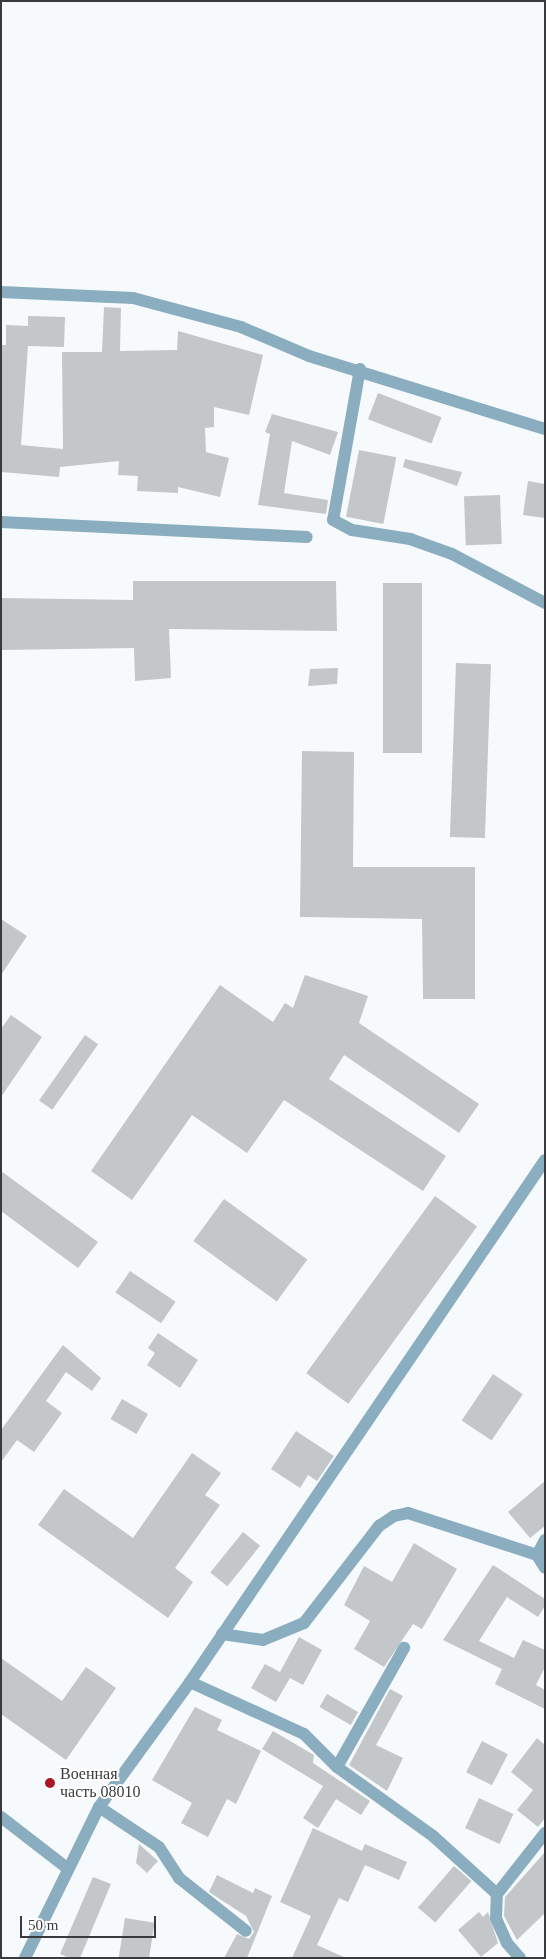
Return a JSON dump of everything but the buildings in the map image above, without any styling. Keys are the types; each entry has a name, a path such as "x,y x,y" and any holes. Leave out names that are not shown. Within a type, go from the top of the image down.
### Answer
{"street":[{"path":"1,292 133,298 241,327 309,356 360,369 545,429"},
{"path":"360,369 331,510 333,520 352,530 410,539 452,554 545,603"},
{"path":"1,522 308,537"},
{"path":"25,1958 67,1868 99,1807 190,1682 545,1160"},
{"path":"222,1634 264,1640 304,1623 379,1526 394,1516 408,1513 537,1555 545,1568"},
{"path":"537,1555 545,1540"},
{"path":"337,1767 404,1648"},
{"path":"190,1682 304,1734 337,1767 432,1836 497,1894"},
{"path":"99,1807 159,1847 179,1878 246,1931"},
{"path":"1,1817 67,1868"},
{"path":"520,1958 507,1943 496,1918 497,1894 545,1833"}],"place":[{"name":"Военная часть 08010","path":"50,1783"}]}
